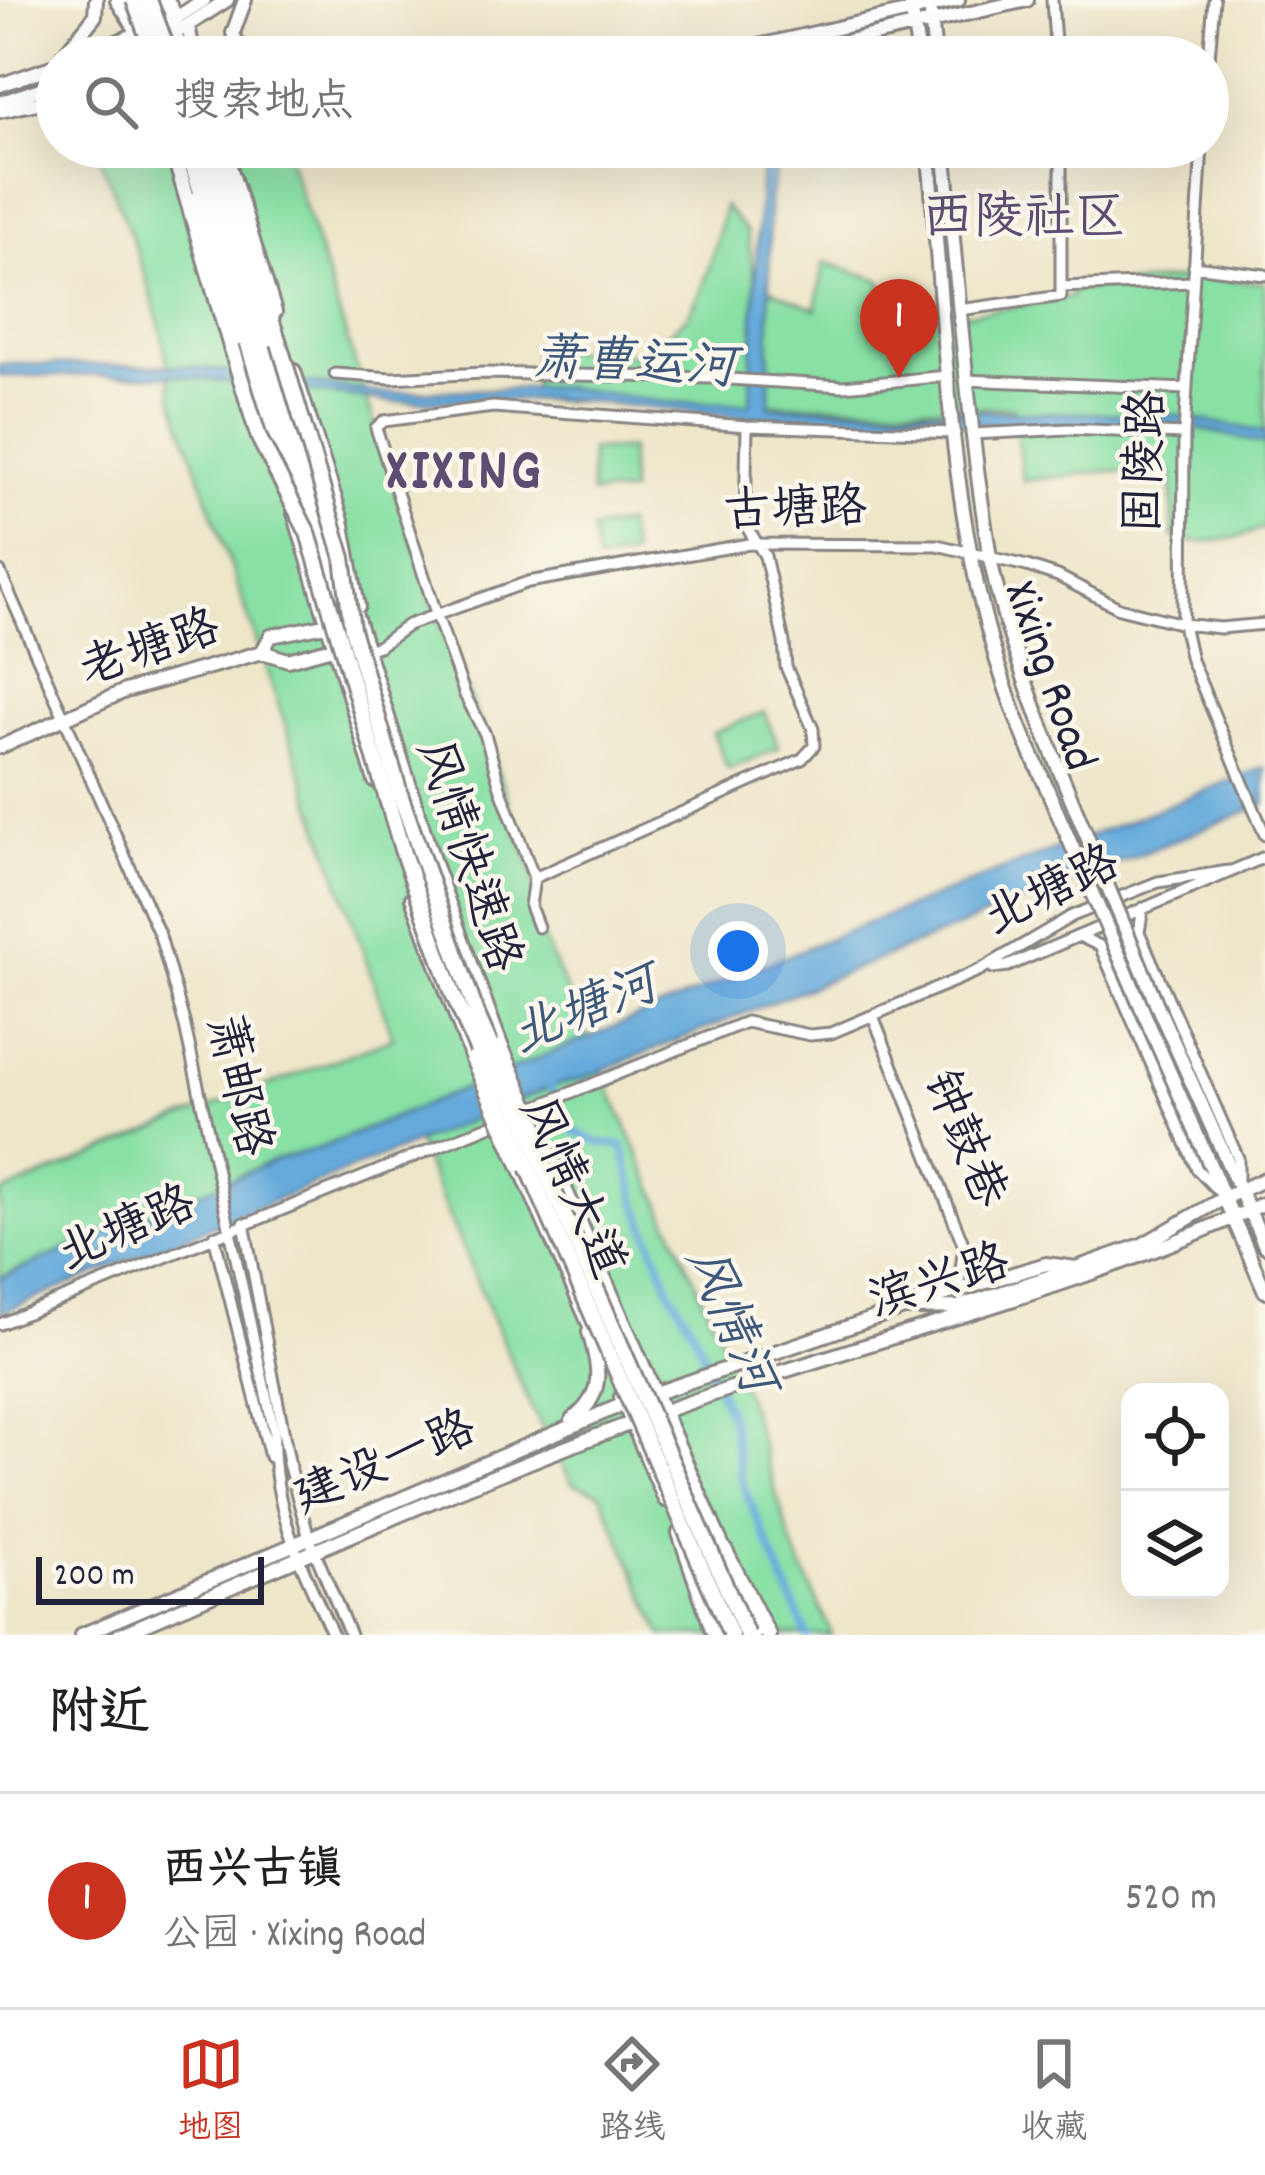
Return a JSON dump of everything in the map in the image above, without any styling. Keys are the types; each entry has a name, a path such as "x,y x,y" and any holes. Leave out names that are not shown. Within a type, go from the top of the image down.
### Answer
{"highway":[{"path":"118,0 139,36"},
{"path":"135,0 144,36"},
{"path":"151,0 163,36"},
{"path":"168,0 175,26"},
{"path":"178,168 260,438 308,533"},
{"name":"风情快速路","path":"194,168 404,853 453,994 723,1635"},
{"name":"风情快速路","path":"208,168 357,630 416,842 476,1012 750,1635"},
{"path":"224,179 343,558 357,630"},
{"path":"680,1533 708,1619 723,1635"},
{"path":"724,1549 769,1635"}],"main road":[{"path":"78,36 95,16 96,0"},
{"path":"135,0 144,36"},
{"path":"151,0 181,36"},
{"path":"163,36 204,0"},
{"path":"175,26 227,0"},
{"path":"233,36 245,0"},
{"path":"929,9 958,0"},
{"path":"803,36 913,11 1027,0"},
{"path":"840,36 913,11"},
{"path":"175,26 177,36"},
{"path":"0,86 36,71"},
{"path":"0,107 36,92"},
{"path":"0,107 36,102"},
{"path":"220,168 224,179"},
{"path":"231,168 342,520 357,630"},
{"name":"Xixing Road","path":"930,168 968,551 1012,715 1265,1291"},
{"name":"Xixing Road","path":"946,168 965,380 989,555 1036,712 1160,1012 1265,1246"},
{"name":"风情大道","path":"236,348 256,395 422,928 472,1059 723,1635"},
{"name":"风情大道","path":"277,351 357,630 435,866 501,1045 724,1549 750,1635"},
{"name":"老塘路","path":"262,652 271,636 325,625"},
{"name":"老塘路","path":"0,747 124,691 262,652 288,660 332,648"},
{"name":"滨兴路","path":"653,1394 901,1308 1046,1264 1076,1268 1142,1245 1265,1179"},
{"name":"滨兴路","path":"632,1424 740,1384 1077,1280 1265,1203"},
{"path":"901,1308 958,1307 1076,1268"},
{"path":"538,1441 587,1408 600,1378 581,1308"},
{"name":"建设一路","path":"81,1635 653,1394"},
{"name":"建设一路","path":"119,1635 542,1454 632,1424"}],"street":[{"path":"1052,0 1055,36"},
{"path":"1211,36 1214,0"},
{"path":"1060,168 1061,292"},
{"name":"固陵路","path":"1200,168 1184,432 1183,624 1191,660 1265,836"},
{"path":"1193,266 1265,275"},
{"path":"959,310 1061,292 1193,282"},
{"path":"335,374 713,378 842,386 947,376"},
{"path":"965,380 1186,389"},
{"path":"538,927 530,906 534,878 485,734 465,695 436,614 376,428 384,422 493,407 747,426 955,431"},
{"path":"534,878 810,753 816,737 786,667 765,556 746,524 747,426"},
{"path":"972,432 1184,432"},
{"name":"古塘路","path":"367,650 407,625 528,582 757,545 937,545 1058,576 1119,608 1183,624 1220,628 1265,624"},
{"name":"萧邮路","path":"0,572 160,935 206,1118 274,1431 273,1467 292,1545 334,1635"},
{"path":"332,648 346,654 367,650"},
{"name":"北塘路","path":"980,970 1008,966 1265,857"},
{"name":"北塘路","path":"0,1324 746,1022 810,1035 831,1033 980,970 1072,916 1158,882 1228,871"},
{"name":"Xixing Road","path":"1143,908 1139,932 1238,1158 1239,1191"},
{"name":"Xixing Road","path":"1078,936 1100,946 1197,1169 1224,1198"},
{"name":"钟鼓巷","path":"873,1016 964,1246 958,1293"},
{"path":"244,1223 290,1467 309,1538 350,1635"},
{"path":"214,1236 273,1467"},
{"path":"274,1431 290,1467"}],"green space":[{"path":"104,168 292,168 436,613 485,734 534,878 538,927 747,1398 791,1542 832,1635 662,1635 601,1494 572,1483 530,1405 404,1113 320,1148 278,1159 0,1278 0,1194 393,1038 172,395 161,331"},
{"path":"724,206 747,232 754,275 775,291 816,309 824,262 880,280 894,310 971,313 1064,299 1074,290 1200,277 1265,283 1265,528 1220,540 1173,538 1172,473 1106,471 1023,481 1013,408 533,400 535,348 647,355 682,321 706,277"},
{"path":"629,449 630,493 591,494 590,450"},
{"path":"626,524 632,556 597,562 592,530"},
{"path":"764,712 779,748 728,769 713,733"}],"water":[{"path":"763,168 776,168 769,199 770,407 1173,415 1265,432 1265,444 1201,429 740,417 567,399 393,402 172,375 0,376 0,364 187,366 381,393 563,387 664,402 750,404"},
{"path":"1265,767 1265,804 556,1085 0,1313 0,1278 278,1159 320,1148 835,936"}],"waterway":[{"name":"风情河","path":"548,1081 570,1129 599,1143 623,1146 637,1203 670,1290 693,1330 731,1420 742,1483 807,1635"}],"place":[{"name":"西兴古镇","path":"899,378"}],"district":[{"name":"西陵社区","path":"1024,222"},
{"name":"XIXING","path":"465,475"}],"water label":[{"name":"萧曹运河","path":"634,367"},
{"name":"北塘河","path":"586,1014"}]}
